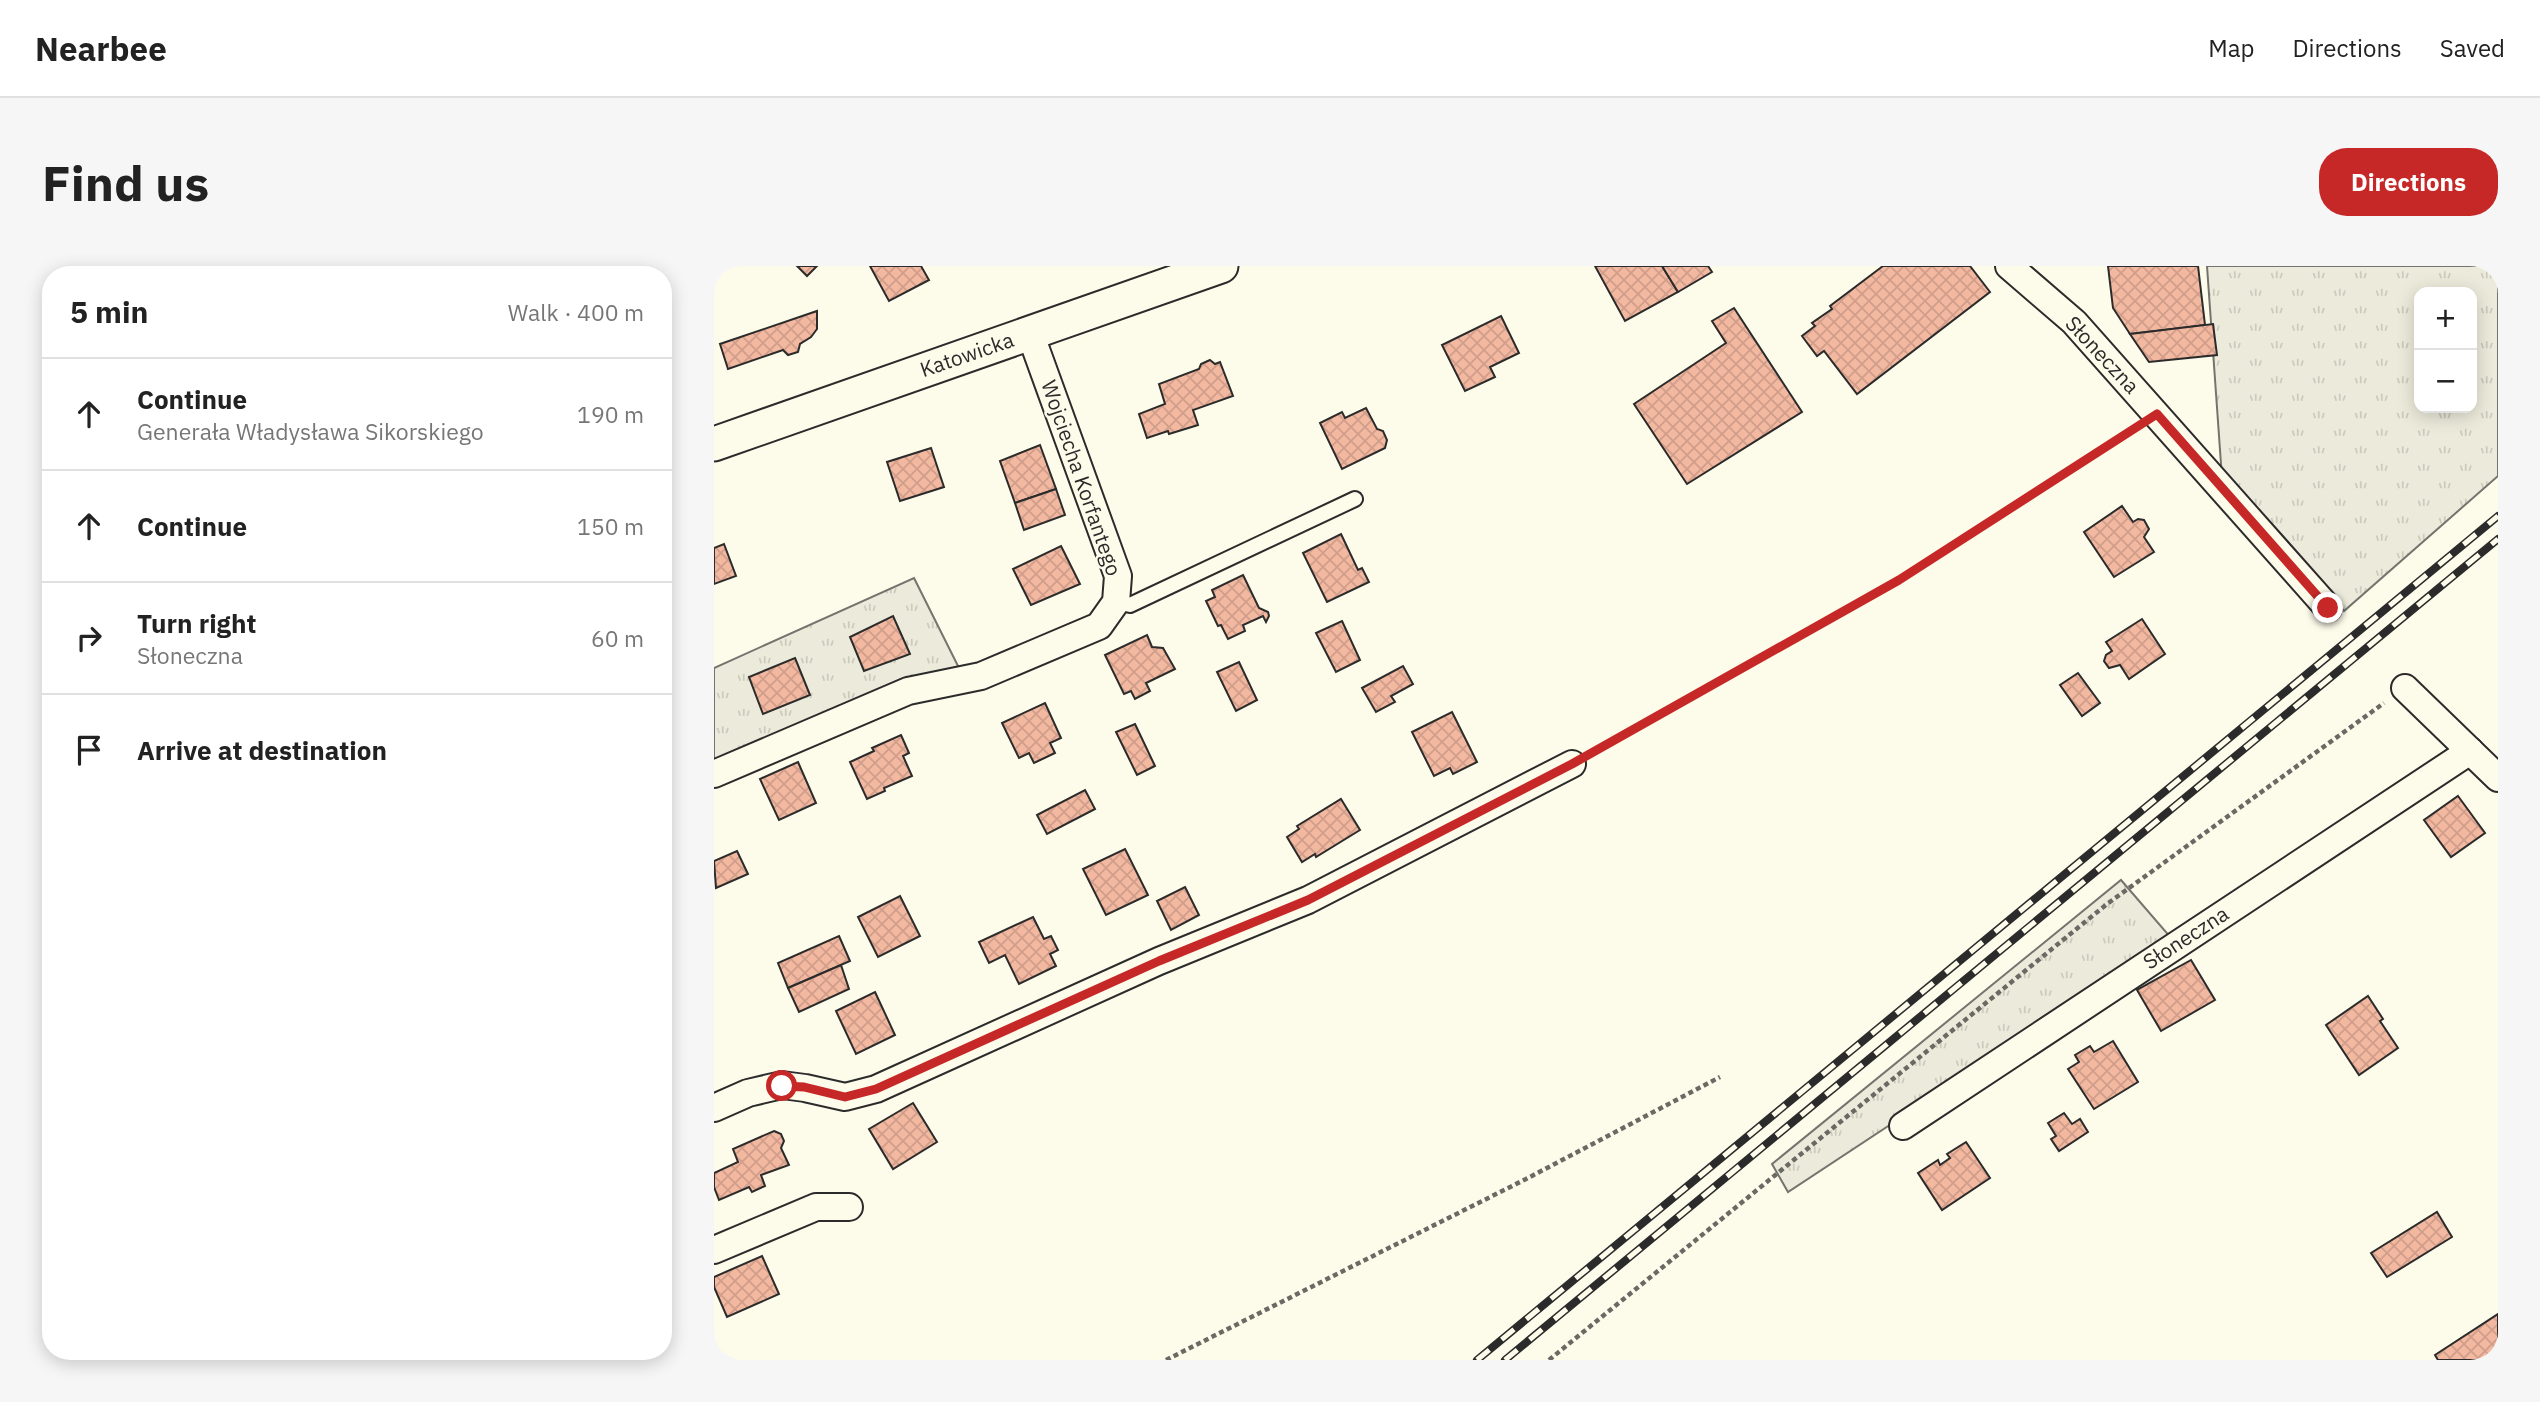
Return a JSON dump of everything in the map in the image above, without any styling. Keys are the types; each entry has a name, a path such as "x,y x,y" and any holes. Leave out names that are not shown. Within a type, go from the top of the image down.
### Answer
{"street":[{"name":"Katowicka","path":"714,444 1221,266"},
{"name":"Słoneczna","path":"2009,266 2074,322 2328,608"},
{"name":"Wojciecha Korfantego","path":"714,774 908,691 981,676 1100,625 1116,602 1118,576 1030,333"},
{"path":"2405,688 2498,778"},
{"name":"Słoneczna","path":"1903,1126 2470,751"},
{"path":"714,1108 748,1093 782,1086 804,1087 845,1097 876,1089 1159,961 1308,900 1572,764"},
{"path":"714,1250 816,1207 849,1207"}],"lane":[{"path":"1116,602 1130,605 1355,499"}],"path":[{"path":"1572,764 1899,580 2157,414"},
{"path":"1549,1360 2107,904 2405,688"},
{"path":"1166,1360 1526,1179 1720,1077"}],"green space":[{"path":"2207,266 2498,266 2498,476 2344,611 2222,478"},
{"path":"914,578 963,676 714,764 714,668"},
{"path":"2121,880 2172,939 1788,1192 1772,1164"}],"building":[{"path":"797,266 817,266 807,276"},
{"path":"870,266 921,266 929,280 889,301"},
{"path":"1595,266 1662,266 1678,292 1625,321"},
{"path":"1662,266 1708,266 1712,272 1678,292"},
{"path":"1883,266 1970,266 1990,292 1857,394 1824,351 1817,356 1802,336 1815,326 1812,323 1832,309 1830,306"},
{"path":"2108,266 2198,266 2205,325 2130,334 2113,308"},
{"path":"1734,308 1802,412 1687,484 1634,404 1726,343 1712,321"},
{"path":"817,311 817,329 800,344 798,352 788,355 783,350 728,369 720,344"},
{"path":"1501,316 1519,353 1490,367 1495,377 1465,391 1442,345"},
{"path":"2213,324 2217,355 2149,362 2130,334"},
{"path":"1210,360 1215,364 1220,362 1233,396 1193,410 1198,425 1147,438 1139,414 1165,404 1159,384 1199,369 1201,364"},
{"path":"1366,408 1377,429 1383,431 1387,440 1385,448 1342,469 1320,423 1342,412 1345,418"},
{"path":"1040,445 1056,489 1015,503 1000,461"},
{"path":"931,448 944,487 900,501 887,462"},
{"path":"1056,489 1065,515 1024,530 1015,503"},
{"path":"2122,506 2133,522 2144,520 2149,529 2144,537 2154,552 2114,577 2084,532"},
{"path":"1341,534 1358,570 1362,568 1369,582 1327,602 1303,553"},
{"path":"724,544 736,576 714,584 714,548"},
{"path":"1061,546 1080,584 1031,605 1013,569"},
{"path":"1243,575 1259,608 1268,612 1269,616 1266,622 1263,616 1243,625 1245,631 1228,639 1221,625 1218,626 1206,601 1215,597 1212,590"},
{"path":"893,616 910,654 864,671 850,637"},
{"path":"2142,619 2165,654 2129,679 2120,665 2109,668 2104,661 2106,655 2112,651 2106,642"},
{"path":"1342,621 1360,660 1336,672 1316,633"},
{"path":"1147,635 1152,647 1163,648 1175,669 1146,683 1150,691 1135,699 1131,691 1124,694 1105,655"},
{"path":"795,658 810,695 763,714 749,677"},
{"path":"1239,662 1257,700 1236,711 1217,672"},
{"path":"1403,666 1413,684 1391,696 1395,702 1376,712 1362,688"},
{"path":"2078,673 2100,703 2082,716 2060,685"},
{"path":"1045,703 1061,738 1050,743 1055,753 1034,763 1029,753 1019,758 1002,723"},
{"path":"1452,712 1477,762 1453,774 1450,768 1434,776 1412,732"},
{"path":"1135,724 1155,766 1137,775 1116,732"},
{"path":"901,735 909,753 903,756 912,776 867,799 850,762"},
{"path":"798,762 816,803 779,820 760,779"},
{"path":"1085,790 1095,809 1047,834 1037,815"},
{"path":"2458,796 2485,833 2451,857 2424,820"},
{"path":"1341,799 1360,830 1316,857 1315,854 1302,862 1287,837 1299,829 1297,826"},
{"path":"1125,849 1148,895 1106,915 1083,869"},
{"path":"737,851 748,874 716,888 714,861"},
{"path":"1185,887 1199,915 1171,930 1157,901"},
{"path":"900,896 920,936 878,957 858,917"},
{"path":"1033,917 1044,939 1051,936 1058,950 1050,954 1056,966 1019,984 1005,955 989,963 979,942"},
{"path":"839,936 850,961 788,988 778,963"},
{"path":"2191,960 2215,1000 2161,1031 2137,990"},
{"path":"841,965 849,989 799,1012 788,988"},
{"path":"875,992 895,1035 856,1054 836,1011"},
{"path":"2368,996 2398,1048 2359,1075 2326,1025"},
{"path":"2113,1041 2138,1082 2094,1109 2068,1069 2079,1062 2075,1055 2090,1046 2094,1052"},
{"path":"913,1103 937,1142 893,1169 869,1129"},
{"path":"2064,1113 2072,1124 2080,1119 2088,1132 2059,1151 2051,1139 2056,1136 2048,1123"},
{"path":"774,1131 781,1134 784,1141 781,1148 789,1165 761,1175 765,1186 752,1192 749,1187 719,1200 714,1187 714,1173 738,1162 733,1149"},
{"path":"1966,1142 1990,1178 1942,1210 1918,1173 1938,1160 1940,1165 1950,1158 1947,1154"},
{"path":"2437,1212 2452,1237 2387,1277 2371,1253"},
{"path":"762,1256 779,1294 727,1317 714,1287 714,1277"},
{"path":"2498,1314 2498,1360 2438,1360 2435,1355"}],"railway":[{"path":"1477,1360 2498,516"},
{"path":"1505,1360 2498,539"}],"route":[{"path":"782,1086 804,1087 845,1097 876,1089 1159,961 1308,900 1572,764 1899,580 2157,414 2328,608"}]}
